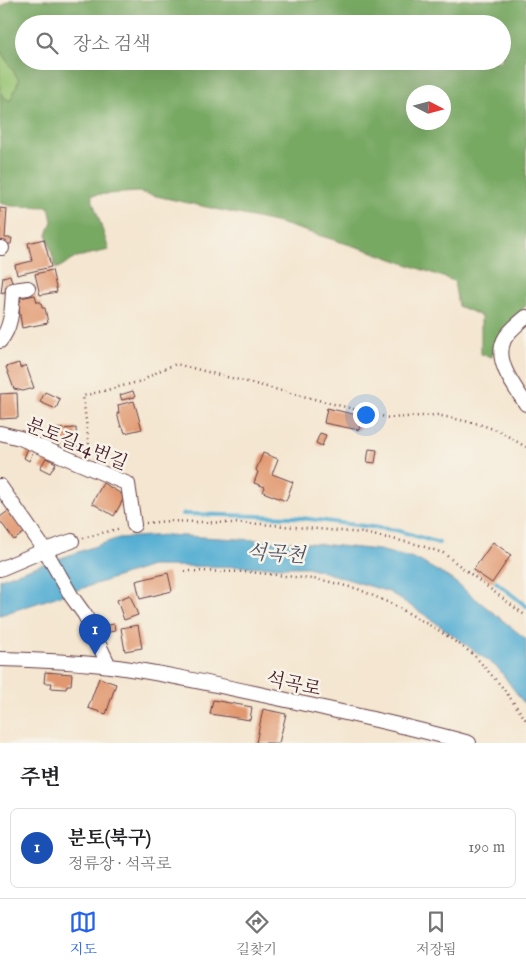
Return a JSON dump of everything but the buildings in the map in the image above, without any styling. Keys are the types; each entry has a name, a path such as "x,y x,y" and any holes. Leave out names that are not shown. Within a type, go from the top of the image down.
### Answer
{"street":[{"path":"0,341 7,333 12,309 13,290 28,288"},
{"path":"526,317 505,338 501,349 502,363 526,404"},
{"name":"분토길14번길","path":"0,433 20,438 128,484 134,525"},
{"path":"0,486 48,555 72,597 85,615 109,666"},
{"path":"0,569 48,555 72,542"},
{"name":"석곡로","path":"0,659 40,660 109,666 237,690 432,732 469,743"}],"path":[{"path":"88,467 90,451 83,396 142,381 176,364 389,418 437,415 479,424 499,430 526,447"},
{"path":"72,542 134,525 169,521 261,524 363,533 416,544 443,554 526,616"},
{"path":"185,571 249,572 322,580 358,589 394,605 438,630 473,654 503,688 526,720"}],"green space":[{"path":"10,0 526,0 526,306 505,329 492,357 481,354 481,316 458,306 454,281 370,251 279,223 138,192 91,195 109,250 77,257 56,269 47,235 52,221 49,207 11,206 0,203 0,92 10,101 19,80 0,50 0,8"},
{"path":"0,50 20,80 10,101 2,96 0,92"}],"water":[{"name":"석곡천","path":"167,535 309,543 379,550 418,560 451,579 526,639 526,706 498,668 428,617 389,592 308,567 151,566 0,615 0,579 119,538"}],"waterway":[{"path":"183,514 293,517 396,530 439,543"},
{"path":"496,582 526,606"}],"place":[{"name":"분토(북구)","path":"95,655"}]}
